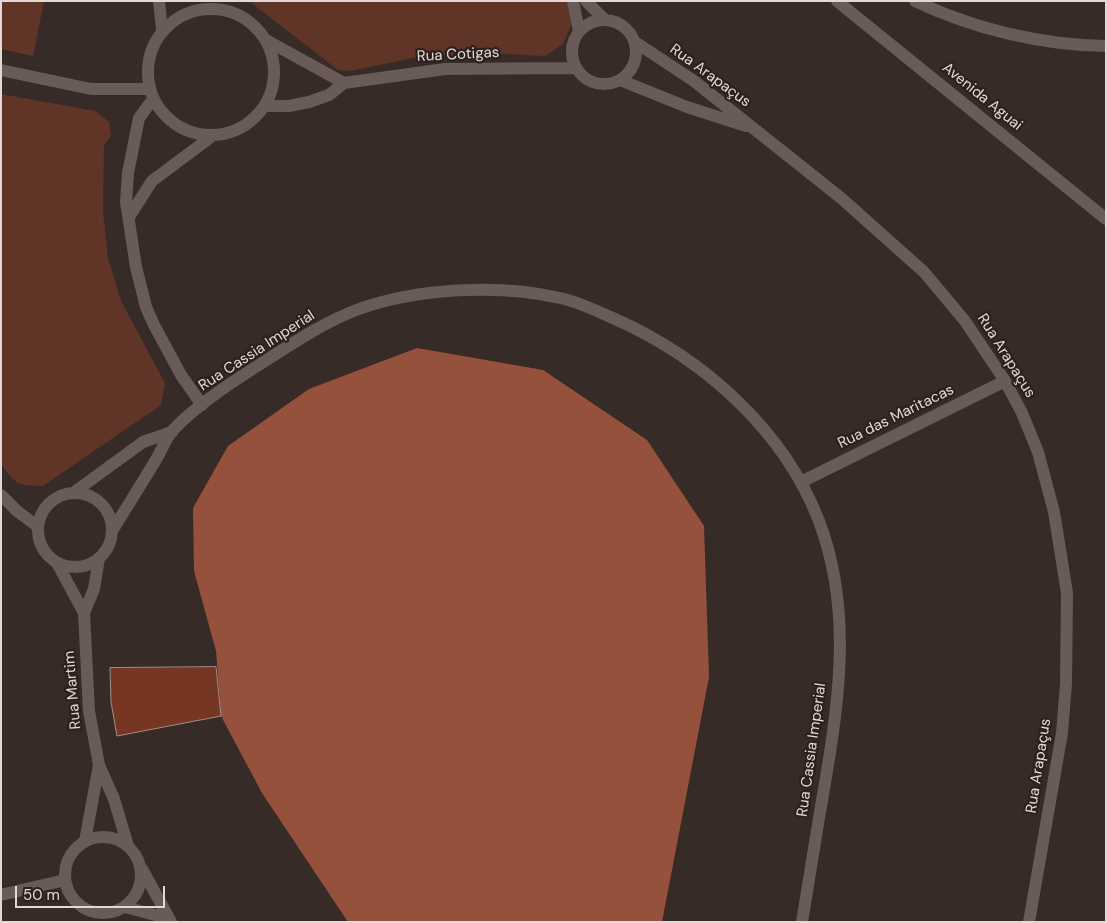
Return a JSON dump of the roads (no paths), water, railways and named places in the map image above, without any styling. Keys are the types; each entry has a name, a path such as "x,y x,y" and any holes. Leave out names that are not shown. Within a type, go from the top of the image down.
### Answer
{"street":[{"path":"159,1 162,30"},
{"path":"573,1 579,31"},
{"path":"586,1 605,20"},
{"name":"Avenida Aguai","path":"837,1 1106,219"},
{"path":"915,1 969,24 1028,38 1106,46"},
{"path":"129,217 152,181 211,137 238,130 253,120 265,106 272,90 274,73 272,56 266,40 252,23 233,12 209,5 176,18 162,30 152,46 148,63 151,94 165,116 182,128 211,137"},
{"path":"620,80 634,64 635,42 631,33 624,26 605,20 595,21 579,31 571,49 575,68 582,76 600,84 620,80 687,107 753,128"},
{"path":"265,106 289,106 309,102 329,95 344,84 266,40"},
{"name":"Rua Arapaçus","path":"635,42 694,81 842,198 924,272 965,320 1006,381 1022,413 1038,452 1054,512 1067,593 1066,684 1062,733 1029,922"},
{"name":"Rua Cotigas","path":"344,84 445,68 575,68"},
{"path":"1,70 91,89 151,94"},
{"path":"151,94 139,118 128,173 126,202 136,267 146,307 181,375 202,405"},
{"name":"Rua Cassia Imperial","path":"112,531 172,432 202,405 240,377 307,334 360,309 389,301 455,291 523,292 562,298 643,331 674,350 731,394 780,450 801,482 819,522 831,563 838,597 840,637 837,710 802,922"},
{"name":"Rua das Maritacas","path":"801,482 1006,381"},
{"path":"73,493 143,442 172,432"},
{"path":"73,493 84,494 103,506 109,516 112,531 107,549 99,558 78,567 57,563 41,547 38,526 46,506 63,495 73,493"},
{"path":"1,495 17,511 38,526"},
{"name":"Rua Martim","path":"84,613 94,589 99,558"},
{"name":"Rua Martim","path":"57,563 84,613 89,711 99,765 114,799 128,846"},
{"name":"Rua Martim","path":"85,841 99,765"},
{"path":"108,837 128,846 136,856 171,922 159,916 125,908 92,917 74,901 65,880 65,868 69,857 85,841 108,837"},
{"path":"125,908 139,890 141,867"},
{"path":"1,895 65,880"}]}
